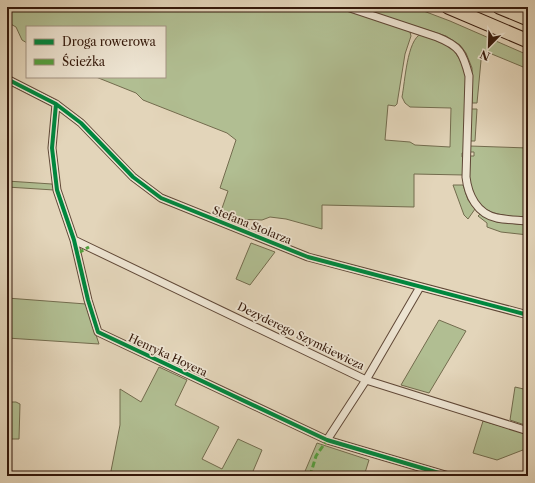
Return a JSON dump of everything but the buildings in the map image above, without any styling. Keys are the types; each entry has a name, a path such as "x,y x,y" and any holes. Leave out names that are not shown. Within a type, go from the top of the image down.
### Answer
{"highway":[{"path":"448,7 528,41"},
{"path":"499,7 528,19"}],"street":[{"path":"348,7 437,37 451,43 459,50 466,63 470,76 466,177 468,190 478,207 487,214 496,218 528,221"},
{"name":"Stefana Stolarza","path":"7,79 56,104 81,124 133,178 161,198 308,257 420,288 528,315"},
{"name":"Henryka Hoyera","path":"56,104 52,148 57,190 74,240 88,300 98,332 327,440 449,476"},
{"name":"Dezyderego Szymkiewicza","path":"74,240 366,380 528,431"},
{"path":"327,440 366,380 420,288"}],"green space":[{"path":"7,7 339,7 407,29 411,36 405,54 397,104 395,106 388,105 385,140 410,142 415,145 450,147 451,108 410,107 405,103 402,97 410,53 416,38 421,34 454,50 463,65 466,74 464,153 462,153 462,157 464,158 464,175 414,174 414,207 322,205 322,229 286,219 270,217 262,220 231,219 220,214 228,191 220,188 236,140 227,133 143,100 136,93 98,78 166,78 166,26 26,26 26,42 22,40 16,27 7,22"},
{"path":"357,7 413,7 450,21 528,55 528,69 482,50 477,103 472,103 472,68 466,53 460,45 446,36"},
{"path":"471,109 477,109 475,141 470,141"},
{"path":"470,146 528,148 528,218 491,212 484,208 472,195 469,184 469,156 474,156 474,152 469,152"},
{"path":"7,181 52,184 54,190 7,187"},
{"path":"453,185 463,185 468,200 475,209 468,219 464,215"},
{"path":"480,214 497,222 528,225 528,235 501,232 487,227 487,223 478,216"},
{"path":"251,243 275,252 250,285 236,279"},
{"path":"7,298 86,304 99,344 7,338"},
{"path":"439,320 466,331 429,393 401,385"},
{"path":"159,367 187,380 175,405 219,427 202,459 222,469 238,439 262,450 251,476 110,476 120,425 120,389 141,402"},
{"path":"515,387 528,390 528,426 510,420"},
{"path":"7,402 16,402 20,404 19,439 7,439"},
{"path":"483,421 528,434 528,448 497,460 473,453"},
{"path":"317,443 369,460 364,476 303,476"}],"marked path":[{"path":"78,253 89,247"},
{"path":"310,476 316,456 327,440"}],"cycle path":[{"path":"7,79 56,104 81,123 133,177 161,198 308,257 528,315"},
{"path":"56,104 52,148 57,190 74,240 88,300 98,332 327,440 449,476"}]}
